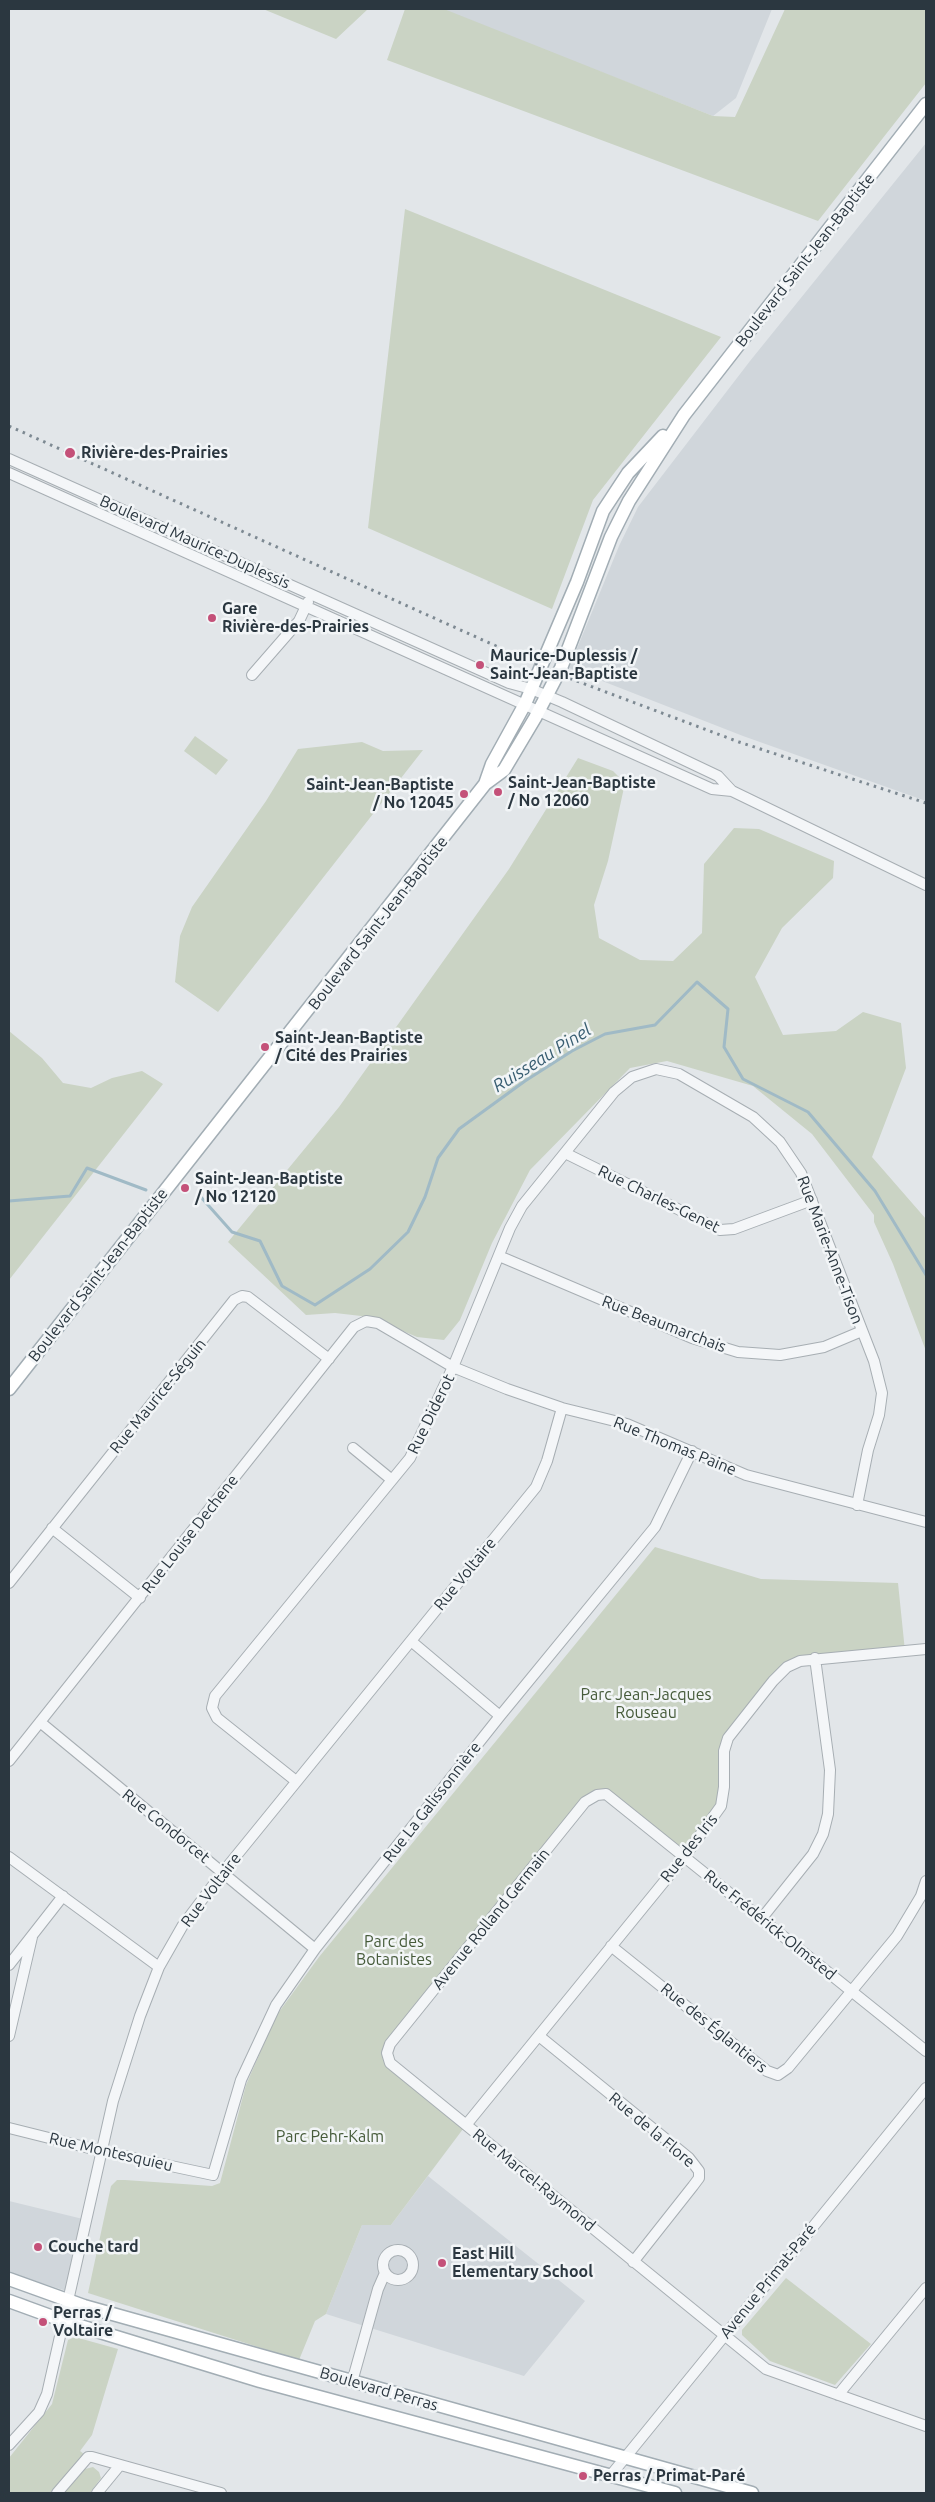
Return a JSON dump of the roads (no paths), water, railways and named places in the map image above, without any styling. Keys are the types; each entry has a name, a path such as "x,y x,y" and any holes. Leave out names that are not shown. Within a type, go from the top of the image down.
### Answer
{"main road":[{"name":"Boulevard Saint-Jean-Baptiste","path":"485,784 492,764 525,704 565,610 603,511 628,473 684,415 926,104"},
{"name":"Boulevard Saint-Jean-Baptiste","path":"9,1389 485,784 504,770 540,710 561,668 615,528 684,415"},
{"name":"Boulevard Perras","path":"9,2279 68,2301 752,2493"},
{"name":"Boulevard Perras","path":"9,2301 64,2322 260,2381 675,2493"}],"street":[{"name":"Boulevard Maurice-Duplessis","path":"9,458 509,683 547,695 718,776 732,791"},
{"name":"Boulevard Maurice-Duplessis","path":"9,473 540,710 712,789 732,791 926,885"},
{"path":"252,675 299,620 311,594"},
{"name":"Rue Diderot","path":"296,1781 217,1718 212,1708 212,1702 221,1688 410,1458 453,1366 522,1206 614,1092 632,1077 656,1069"},
{"name":"Rue Marie-Anne-Tison","path":"656,1069 679,1074 753,1117 780,1142 801,1173 874,1362 882,1393 880,1415 868,1450 857,1504"},
{"name":"Rue Charles-Genet","path":"565,1153 720,1230 734,1229 812,1200"},
{"name":"Rue Beaumarchais","path":"499,1256 692,1338 738,1352 780,1355 824,1346 862,1332"},
{"name":"Rue Maurice-Séguin","path":"9,1583 234,1300 242,1296 248,1297 329,1359"},
{"name":"Rue Louise Dechene","path":"9,1761 354,1327 366,1321 378,1323"},
{"name":"Rue Thomas Paine","path":"378,1323 453,1366 562,1408 627,1424 746,1475 926,1522"},
{"name":"Rue Voltaire","path":"9,2443 24,2430 44,2404 101,2151 126,2058 159,1966 183,1925 223,1872 536,1487 547,1461 562,1408"},
{"path":"353,1448 392,1480"},
{"name":"Rue La Galissonnière","path":"213,2176 241,2080 276,2005 315,1949 500,1716 655,1527 692,1451"},
{"path":"52,1528 140,1598"},
{"path":"411,1642 500,1716"},
{"name":"Rue des Iris","path":"466,2125 685,1856 722,1806 724,1751 728,1738 787,1667 800,1661 816,1658 926,1649"},
{"path":"762,1918 813,1854 823,1834 828,1814 830,1770 816,1658"},
{"name":"Rue Condorcet","path":"40,1722 315,1949"},
{"name":"Avenue Rolland Germain","path":"390,2064 386,2053 390,2044 585,1802 597,1795 606,1794 613,1799"},
{"name":"Rue Frédérick-Olmsted","path":"613,1799 926,2051"},
{"path":"9,1857 159,1966"},
{"name":"Rue des Églantiers","path":"611,1946 772,2075 784,2073 897,1936 926,1882"},
{"path":"9,1965 63,1896"},
{"path":"9,2036 32,1937"},
{"name":"Rue de la Flore","path":"539,2036 689,2158 699,2171 699,2178 633,2262"},
{"name":"Rue Marcel-Raymond","path":"390,2064 766,2369 926,2426"},
{"name":"Avenue Primat-Paré","path":"611,2475 926,2088"},
{"name":"Rue Montesquieu","path":"9,2128 213,2176"},
{"path":"352,2382 378,2289 385,2273"},
{"path":"838,2395 926,2288"},
{"path":"57,2493 88,2458 220,2493"},
{"path":"97,2493 120,2465"}],"waterway":[{"name":"Ruisseau Pinel","path":"200,1196 232,1232 260,1241 282,1286 315,1305 370,1269 408,1232 425,1197 438,1158 459,1129 525,1081 572,1051 605,1034 655,1025 697,982 728,1009 724,1047 743,1079 808,1112 875,1191 926,1275"},
{"name":"Ruisseau Pinel","path":"9,1201 70,1196 87,1168 146,1190"}],"railway":[{"path":"9,426 558,674 739,742 926,803"}],"place":[{"name":"Rivière-des-Prairies","path":"70,453"},
{"name":"Gare Rivière-des-Prairies","path":"212,618"},
{"name":"Maurice-Duplessis / Saint-Jean-Baptiste","path":"480,665"},
{"name":"Saint-Jean-Baptiste / No 12060","path":"498,792"},
{"name":"Saint-Jean-Baptiste / No 12045","path":"464,794"},
{"name":"Saint-Jean-Baptiste / Cité des Prairies","path":"265,1047"},
{"name":"Saint-Jean-Baptiste / No 12120","path":"185,1188"},
{"name":"Couche tard","path":"38,2247"},
{"name":"East Hill Elementary School","path":"442,2263"},
{"name":"Perras / Voltaire","path":"43,2322"},
{"name":"Perras / Primat-Paré","path":"583,2476"}],"park label":[{"name":"Parc Jean-Jacques Rouseau","path":"646,1704"},
{"name":"Parc des Botanistes","path":"394,1951"},
{"name":"Parc Pehr-Kalm","path":"330,2137"}]}
